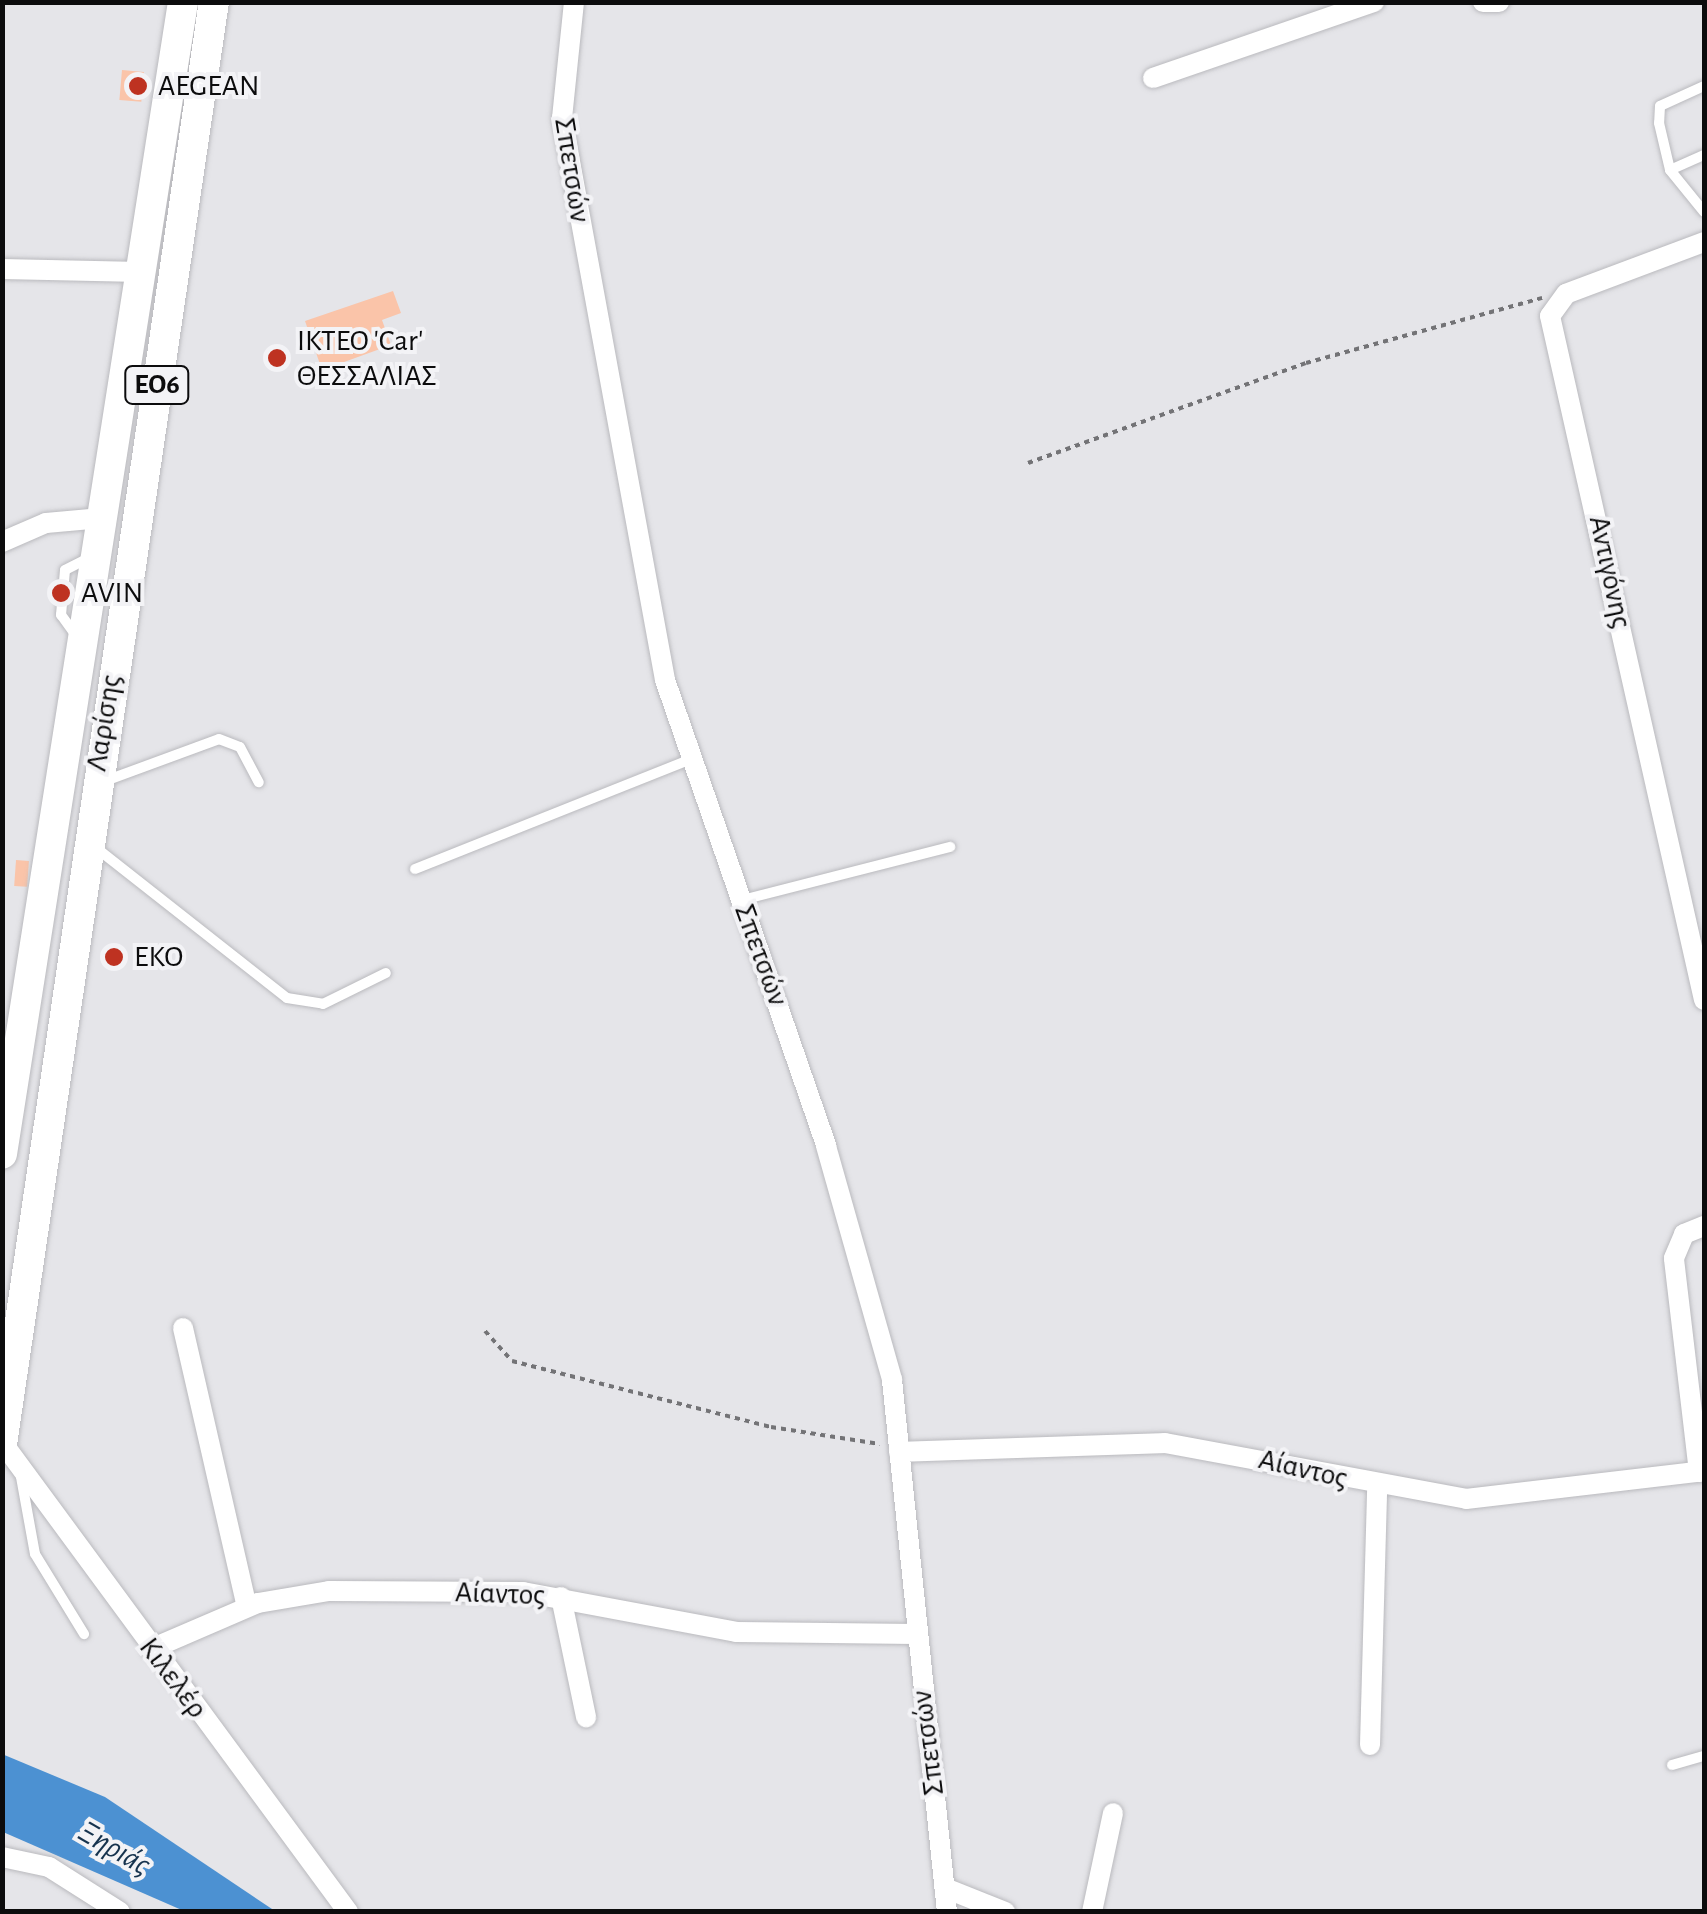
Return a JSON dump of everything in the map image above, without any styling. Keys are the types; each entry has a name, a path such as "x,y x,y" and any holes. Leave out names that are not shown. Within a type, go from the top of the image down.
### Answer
{"main road":[{"name":"Λαρίσης","path":"2,1154 32,904 82,644 183,2"},
{"name":"Λαρίσης","path":"3,1443 60,1014 214,2"}],"street":[{"name":"Σπετσών","path":"574,2 562,118 686,761 742,900 882,1340 899,1449 948,1912"},
{"path":"1152,78 1374,2"},
{"path":"1483,2 1500,2"},
{"path":"1555,303 1704,242"},
{"path":"2,269 141,272"},
{"name":"Αντιγόνης","path":"1555,303 1554,334 1704,1000"},
{"path":"2,542 46,522 102,518"},
{"path":"1702,1472 1674,1258 1684,1234 1704,1226"},
{"path":"183,1328 247,1607"},
{"name":"Κιλελέρ","path":"3,1443 11,1472 151,1649 348,1912"},
{"name":"Αίαντος","path":"899,1449 1165,1443 1377,1487 1486,1500 1702,1472"},
{"path":"1370,1745 1377,1487"},
{"name":"Αίαντος","path":"151,1649 247,1607 313,1592 561,1597 736,1632 916,1634"},
{"path":"561,1597 586,1717"},
{"path":"1092,1912 1113,1813"},
{"path":"2,1857 49,1867 120,1912"},
{"path":"945,1888 1005,1912"}],"lane":[{"path":"1704,86 1660,106 1670,170 1704,212"},
{"path":"1670,170 1704,154"},
{"path":"94,785 219,739 240,747 259,782"},
{"path":"416,869 686,761"},
{"path":"86,840 287,998 323,1004 386,972"},
{"path":"742,900 950,847"},
{"path":"11,1472 35,1554 84,1634"},
{"path":"1672,1765 1704,1756"}],"path":[{"path":"1028,463 1372,342 1530,298 1555,303"},
{"path":"485,1331 512,1361 771,1427 899,1449"}],"water":[{"name":"Ξηριάς","path":"2,1754 105,1797 275,1911 184,1911 3,1832"}],"building":[{"path":"122,70 144,72 141,102 119,100"},
{"path":"393,291 401,313 382,320 391,345 322,370 305,321"},
{"path":"16,860 29,861 27,887 14,886"}],"place":[{"name":"AEGEAN","path":"138,86"},
{"name":"ΙΚΤΕΟ 'Car' ΘΕΣΣΑΛΙΑΣ","path":"277,358"},
{"name":"AVIN","path":"61,593"},
{"name":"EKO","path":"114,957"}]}
